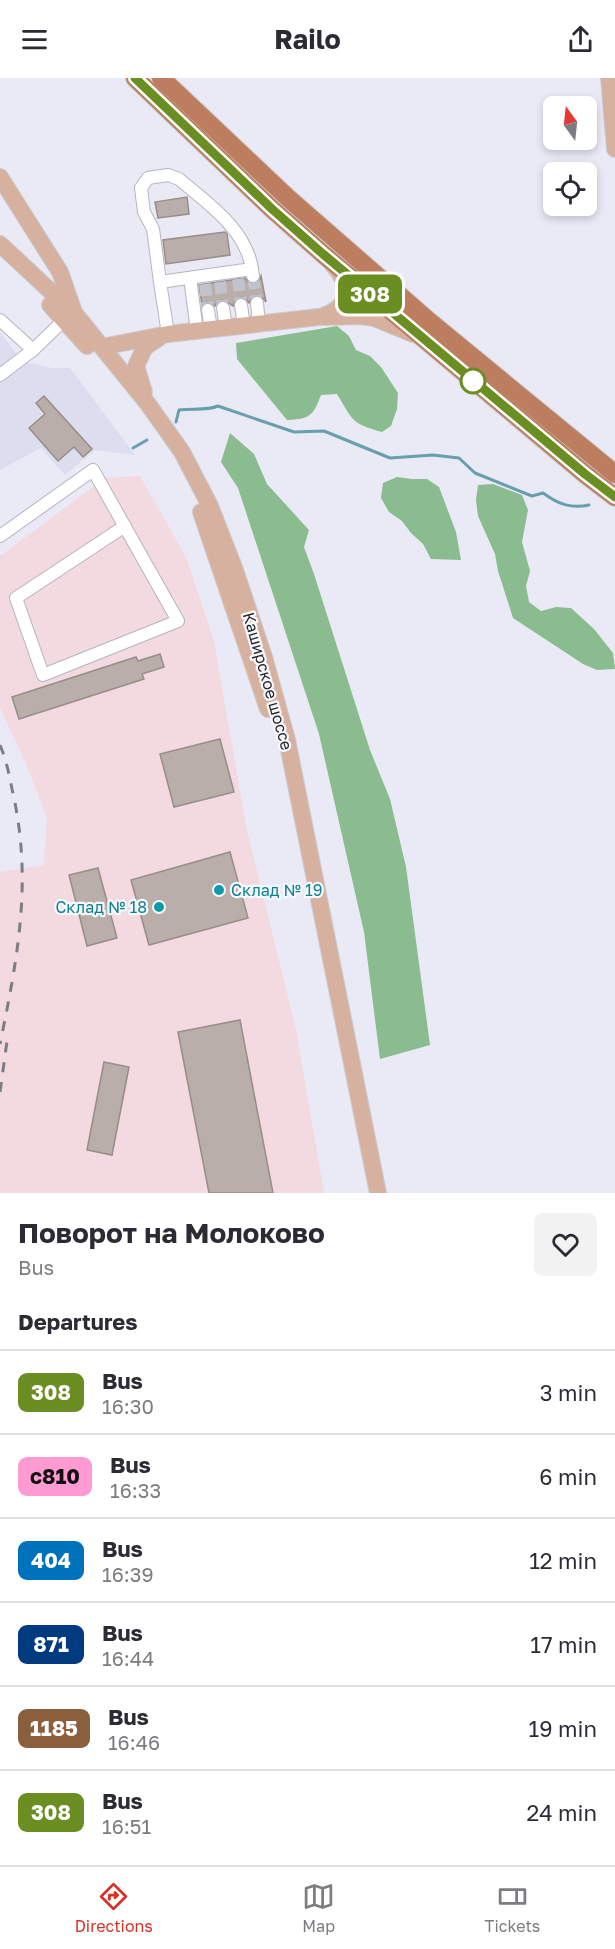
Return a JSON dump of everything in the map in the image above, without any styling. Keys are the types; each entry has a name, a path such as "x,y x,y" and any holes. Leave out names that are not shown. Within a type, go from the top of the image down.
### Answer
{"highway":[{"path":"135,78 323,254 615,497"},
{"path":"161,78 288,198 421,315 615,474"}],"main road":[{"path":"609,78 615,149"},
{"path":"0,177 60,272 70,318"},
{"name":"Каширское шоссе","path":"0,244 70,318 132,396 162,439 189,486 201,514 267,707 278,751 367,1193"},
{"path":"320,317 334,312 344,304 347,296 340,272 323,254"},
{"name":"Каширское шоссе","path":"0,256 102,347 148,404 182,452 205,497 235,570 264,657 287,740 378,1193"},
{"path":"102,347 168,334 320,317 374,318 422,338"},
{"path":"148,404 136,366 145,347 168,334"}],"lane":[{"path":"160,282 190,278 204,280 253,273 250,254 236,230 179,178 168,175 148,178 141,188 144,212 153,229 160,282 168,334"},
{"path":"190,278 211,329"},
{"path":"252,325 256,303"},
{"path":"241,305 252,325"},
{"path":"211,329 223,308"},
{"path":"208,310 211,329"},
{"path":"0,375 70,318"},
{"path":"0,320 33,350"},
{"path":"0,536 93,470 125,526 178,621 43,675 16,598 125,526"}],"shaded area":[{"path":"0,332 22,361 52,368 70,368 135,455 95,450 65,475 41,448 0,470"},
{"path":"140,476 186,557 214,641 246,826 296,1030 324,1193 0,1193 0,872 44,865 47,818 27,766 0,708 0,556 105,478"}],"green space":[{"path":"337,326 349,336 356,350 370,356 381,367 398,393 397,409 391,426 382,432 358,423 346,410 337,394 321,395 316,408 310,415 301,419 287,420 237,359 236,343"},
{"path":"230,433 254,454 267,484 309,530 304,547 370,750 390,799 406,867 430,1045 380,1059 364,932 319,734 238,488 221,462"},
{"path":"397,477 427,479 439,487 456,532 461,560 431,559 423,544 402,521 389,512 381,498 383,483"},
{"path":"493,484 522,495 528,510 522,542 530,571 526,586 529,602 541,611 556,607 571,608 594,629 613,653 615,669 597,670 583,664 513,618 495,554 478,516 476,500 478,485"}],"building":[{"path":"187,197 189,214 158,218 155,202"},
{"path":"225,232 230,255 166,264 163,240"},
{"path":"261,276 266,302 257,295 252,297 249,303 244,297 236,298 233,306 222,300 215,306 207,302 202,305 199,285 245,278 249,283 254,284 259,282"},
{"path":"44,396 92,449 83,457 74,447 58,461 29,428 45,414 36,403"},
{"path":"160,654 164,667 142,674 144,679 19,719 12,697 136,657 138,661"},
{"path":"220,739 234,792 174,807 160,754"},
{"path":"230,852 248,918 149,945 131,880"},
{"path":"98,868 117,938 87,946 69,875"},
{"path":"240,1020 273,1193 209,1193 178,1032"},
{"path":"104,1062 129,1067 112,1155 87,1150"}],"waterway":[{"path":"176,422 179,410 218,406 294,432 324,431 390,458 433,455 459,458 475,473 532,496 543,493 565,505 589,505"},
{"path":"133,448 147,440"}],"tunnel":[{"path":"253,277 257,303"},
{"path":"238,279 241,305"},
{"path":"220,282 223,308"},
{"path":"205,284 208,310"}],"railway":[{"path":"0,745 8,772 22,854 21,917 0,1044"},
{"path":"0,1092 8,1034"}],"bus line":[{"name":"308","path":"135,78 272,209 323,254 615,497"}],"place":[{"name":"Склад № 19","path":"219,890"},
{"name":"Склад № 18","path":"159,907"}]}
